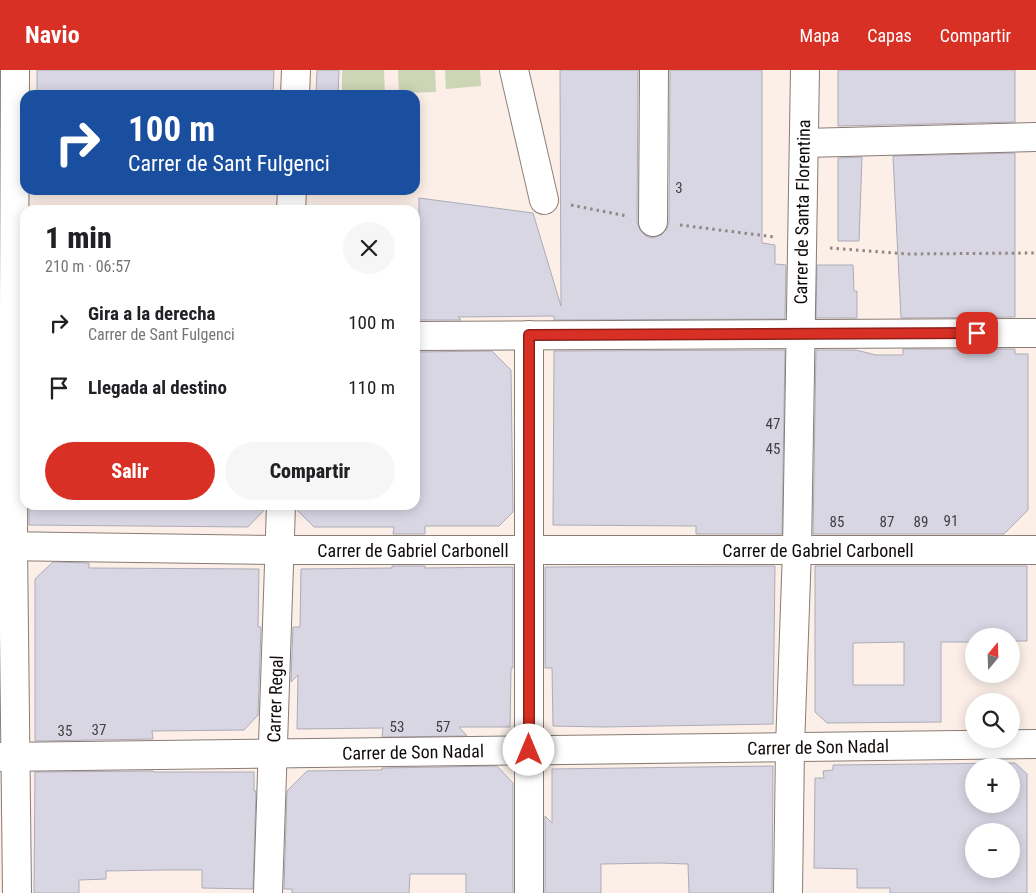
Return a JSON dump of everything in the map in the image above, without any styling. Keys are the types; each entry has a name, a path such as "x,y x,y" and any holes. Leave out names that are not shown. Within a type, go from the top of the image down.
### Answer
{"street":[{"path":"15,70 7,280 6,546 8,757 17,893"},
{"path":"295,90 296,70"},
{"path":"514,70 544,200"},
{"path":"653,222 654,70"},
{"name":"Carrer de Santa Florentina","path":"788,893 790,747 798,550 805,70"},
{"path":"804,143 1036,138"},
{"path":"420,336 1036,333"},
{"path":"529,335 529,893"},
{"name":"Carrer Regal","path":"268,893 281,510"},
{"name":"Carrer de Gabriel Carbonell","path":"6,546 280,550 1036,550"},
{"name":"Carrer de Son Nadal","path":"8,757 1036,744"}],"green space":[{"path":"342,70 384,70 385,90 342,90"},
{"path":"398,70 435,70 436,92 399,90"},
{"path":"445,70 480,70 481,86 446,89"}],"building":[{"path":"37,70 274,70 273,90 37,90"},
{"path":"317,70 339,70 338,90 316,90"},
{"path":"560,70 638,70 637,222 640,230 646,236 652,238 661,235 667,229 669,222 670,70 762,70 762,243 775,245 775,264 786,265 785,319 554,320 554,316 458,317 461,320 420,320 419,198 533,213 561,306"},
{"path":"838,70 1015,70 1015,122 838,126"},
{"path":"1015,153 1015,317 901,318 893,156"},
{"path":"862,157 859,241 838,241 838,158"},
{"path":"817,265 853,265 854,291 857,291 857,318 816,318"},
{"path":"903,349 1015,349 1015,354 1028,354 1028,510 1004,534 813,534 816,350 856,350 876,355 903,355"},
{"path":"785,350 782,534 696,534 696,526 553,525 554,351"},
{"path":"492,351 511,370 513,512 499,526 425,526 425,534 393,534 394,527 314,527 297,510 420,510 420,352"},
{"path":"29,510 264,510 248,527 29,525"},
{"path":"53,562 89,563 89,568 259,569 258,627 261,627 258,715 244,730 152,731 153,739 35,741 35,579"},
{"path":"392,566 425,566 425,568 513,567 513,668 511,668 510,727 459,727 467,736 382,737 383,728 297,729 298,675 291,682 293,627 300,627 301,569 392,568"},
{"path":"775,566 773,724 553,726 552,668 545,668 545,567"},
{"path":"815,566 1027,566 1027,641 1020,641 1020,628 965,628 965,642 941,642 941,722 827,723 815,712","holes":["904,642 904,685 853,685 853,643"]},
{"path":"965,764 965,813 1020,813 1020,768 1027,774 1027,893 890,893 890,888 857,888 857,869 814,868 815,778 824,778 823,771 833,770 833,765"},
{"path":"497,766 513,783 513,893 466,893 466,874 410,874 409,893 292,893 292,889 284,889 287,791 307,771"},
{"path":"773,766 772,893 689,893 688,864 659,863 601,864 601,893 545,893 545,816 552,823 552,769"},
{"path":"35,772 254,772 254,791 256,791 253,889 202,888 202,870 106,871 106,879 79,880 79,893 34,893"}],"route":[{"path":"529,750 529,335 977,333"}]}
